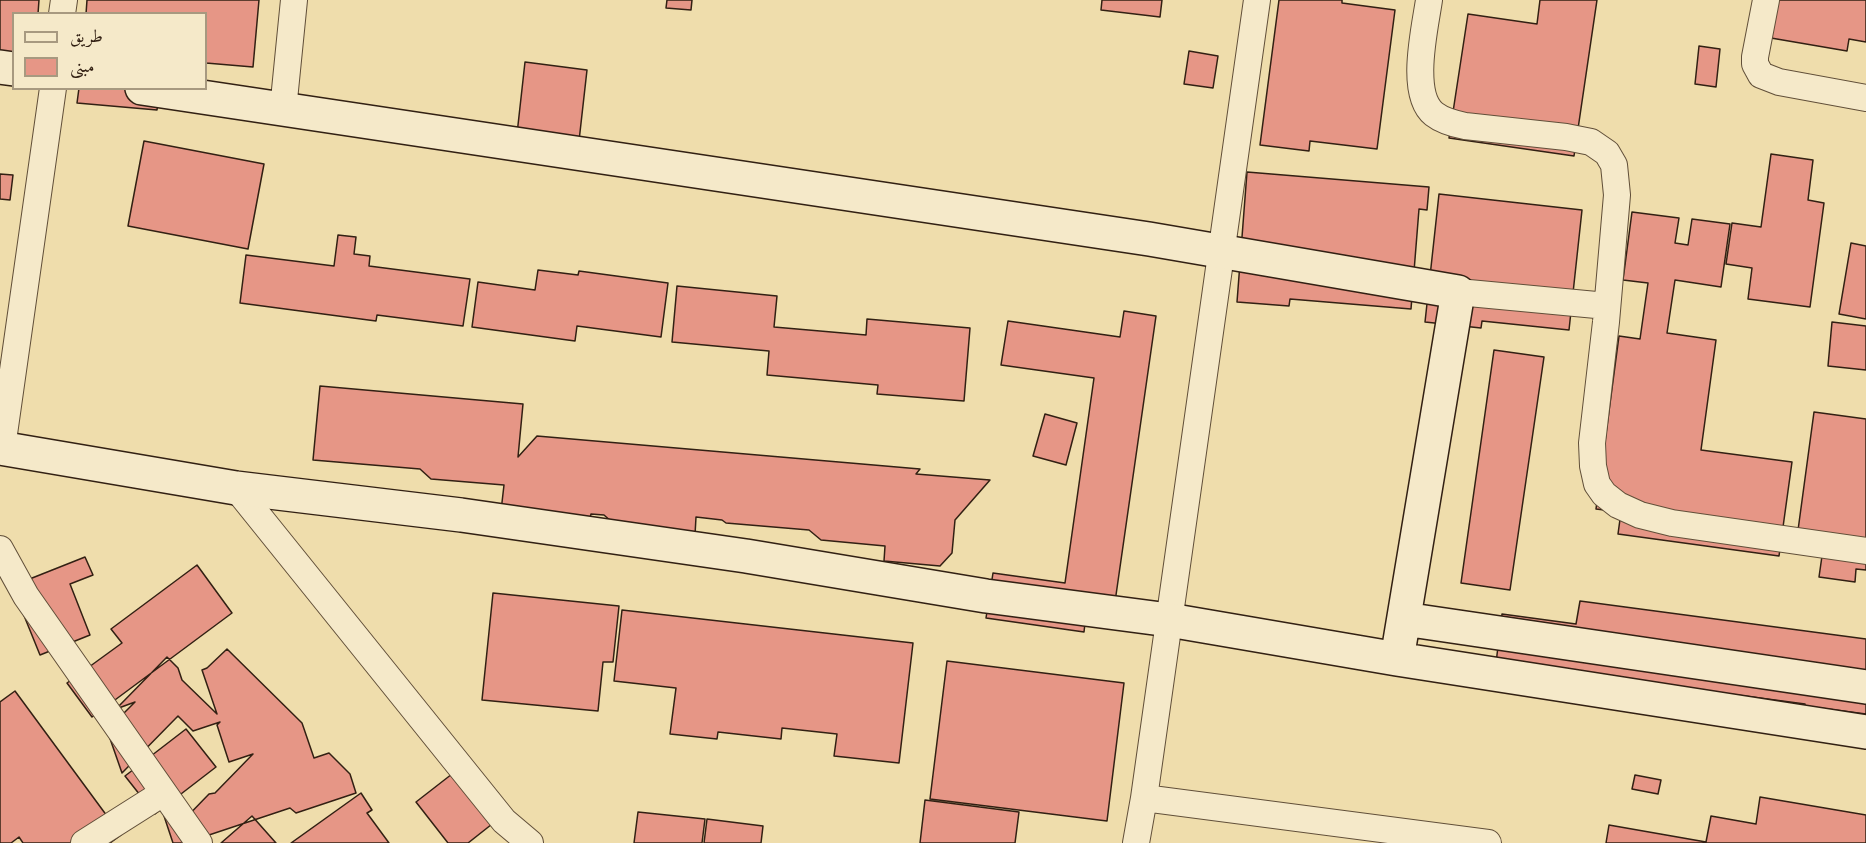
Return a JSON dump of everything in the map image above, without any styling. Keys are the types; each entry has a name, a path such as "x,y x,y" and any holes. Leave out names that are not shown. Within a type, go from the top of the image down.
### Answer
{"street":[{"path":"283,110 294,0"},
{"path":"1136,843 1257,0"},
{"path":"1428,0 1422,53 1421,90 1428,107 1434,114 1465,126 1566,137 1591,142 1607,153 1614,165 1617,195 1592,443 1597,484 1604,494 1618,505 1640,515 1672,523 1866,551"},
{"path":"1766,0 1755,57 1755,64 1761,75 1779,82 1866,98"},
{"path":"53,90 1,448 236,488 461,515 735,555 986,596 1169,620 1397,659 1866,732"},
{"path":"155,90 1138,237 1458,292 1607,306"},
{"path":"1397,659 1458,292"},
{"path":"236,488 520,839"},
{"path":"0,549 26,596 199,843"},
{"path":"1404,618 1866,687"},
{"path":"84,843 163,793"},
{"path":"1144,798 1488,843"}],"building":[{"path":"0,0 39,0 38,12 12,12 12,80 0,79"},
{"path":"87,0 259,0 253,67 207,63 207,12 86,12"},
{"path":"667,0 692,0 691,10 666,8"},
{"path":"1102,0 1162,0 1160,17 1101,10"},
{"path":"1279,0 1342,0 1342,3 1395,10 1377,149 1310,141 1309,151 1260,145"},
{"path":"1540,0 1597,0 1574,156 1449,138 1468,14 1537,24"},
{"path":"1778,0 1866,0 1866,42 1849,39 1847,51 1771,38"},
{"path":"1699,46 1720,49 1716,87 1695,84"},
{"path":"1189,51 1218,56 1213,88 1184,84"},
{"path":"525,62 587,70 579,141 517,134"},
{"path":"79,90 160,90 157,110 77,103"},
{"path":"144,141 264,164 248,249 128,226"},
{"path":"1771,154 1813,160 1808,200 1824,203 1810,307 1748,299 1752,268 1726,264 1732,223 1761,227"},
{"path":"1247,172 1429,187 1427,210 1419,209 1411,309 1290,299 1289,306 1237,302"},
{"path":"0,174 13,175 10,200 0,199"},
{"path":"1439,194 1582,210 1569,330 1482,321 1481,328 1425,322"},
{"path":"1632,212 1679,218 1675,243 1688,245 1692,219 1730,224 1721,287 1675,280 1667,333 1716,340 1701,450 1792,462 1779,556 1618,534 1621,512 1596,509 1619,336 1640,339 1648,283 1623,280"},
{"path":"338,235 356,237 354,254 370,256 369,266 470,279 463,326 377,315 376,321 240,303 246,255 334,266"},
{"path":"1851,243 1866,246 1866,319 1839,314"},
{"path":"538,270 578,275 579,271 668,283 661,337 577,326 575,341 472,327 478,282 535,290"},
{"path":"677,286 777,296 774,327 866,335 867,319 970,328 964,401 877,394 878,385 767,375 769,351 672,342"},
{"path":"1124,311 1156,316 1114,609 1087,606 1084,632 986,618 993,573 1065,583 1094,378 1001,365 1008,321 1120,337"},
{"path":"1832,322 1866,326 1866,370 1828,366"},
{"path":"1494,350 1544,357 1510,590 1461,583"},
{"path":"320,386 523,404 518,457 537,436 920,469 916,474 990,480 955,520 952,553 940,566 884,561 885,546 821,540 809,530 726,523 722,520 696,517 695,535 620,529 604,515 591,514 590,518 501,511 504,485 431,479 420,469 313,460"},
{"path":"1814,412 1866,419 1866,570 1856,569 1855,582 1819,577 1823,549 1796,545"},
{"path":"1045,414 1077,423 1066,465 1033,456"},
{"path":"85,557 93,575 70,584 90,635 40,655 12,586"},
{"path":"197,565 232,613 92,717 67,683 122,643 111,629"},
{"path":"493,593 619,606 613,662 603,662 598,711 482,700"},
{"path":"1580,601 1866,639 1866,714 1496,663 1502,614 1576,624"},
{"path":"622,610 913,643 899,763 834,756 837,734 782,728 781,739 718,732 717,739 670,734 676,688 614,681"},
{"path":"227,649 302,723 314,758 329,753 350,774 356,793 296,813 290,808 185,843 173,843 162,810 178,826 209,794 215,793 253,754 229,762 217,725 220,722 193,731 178,716 122,773 107,730 135,702 116,709 167,657 178,668 182,680 217,714 202,670"},
{"path":"947,661 1124,683 1107,821 930,799"},
{"path":"15,691 121,835 110,843 23,843 19,837 11,843 0,843 0,702"},
{"path":"186,729 216,767 155,814 125,776"},
{"path":"470,760 501,817 468,843 448,843 416,802"},
{"path":"1635,775 1661,780 1658,794 1632,789"},
{"path":"361,793 372,810 367,813 389,843 291,843"},
{"path":"1760,797 1866,815 1866,843 1606,843 1609,825 1706,842 1711,816 1756,824"},
{"path":"925,800 1019,812 1015,843 920,843"},
{"path":"638,812 705,819 702,843 634,843"},
{"path":"252,816 276,843 221,843"},
{"path":"707,819 763,826 761,843 704,843"}]}
